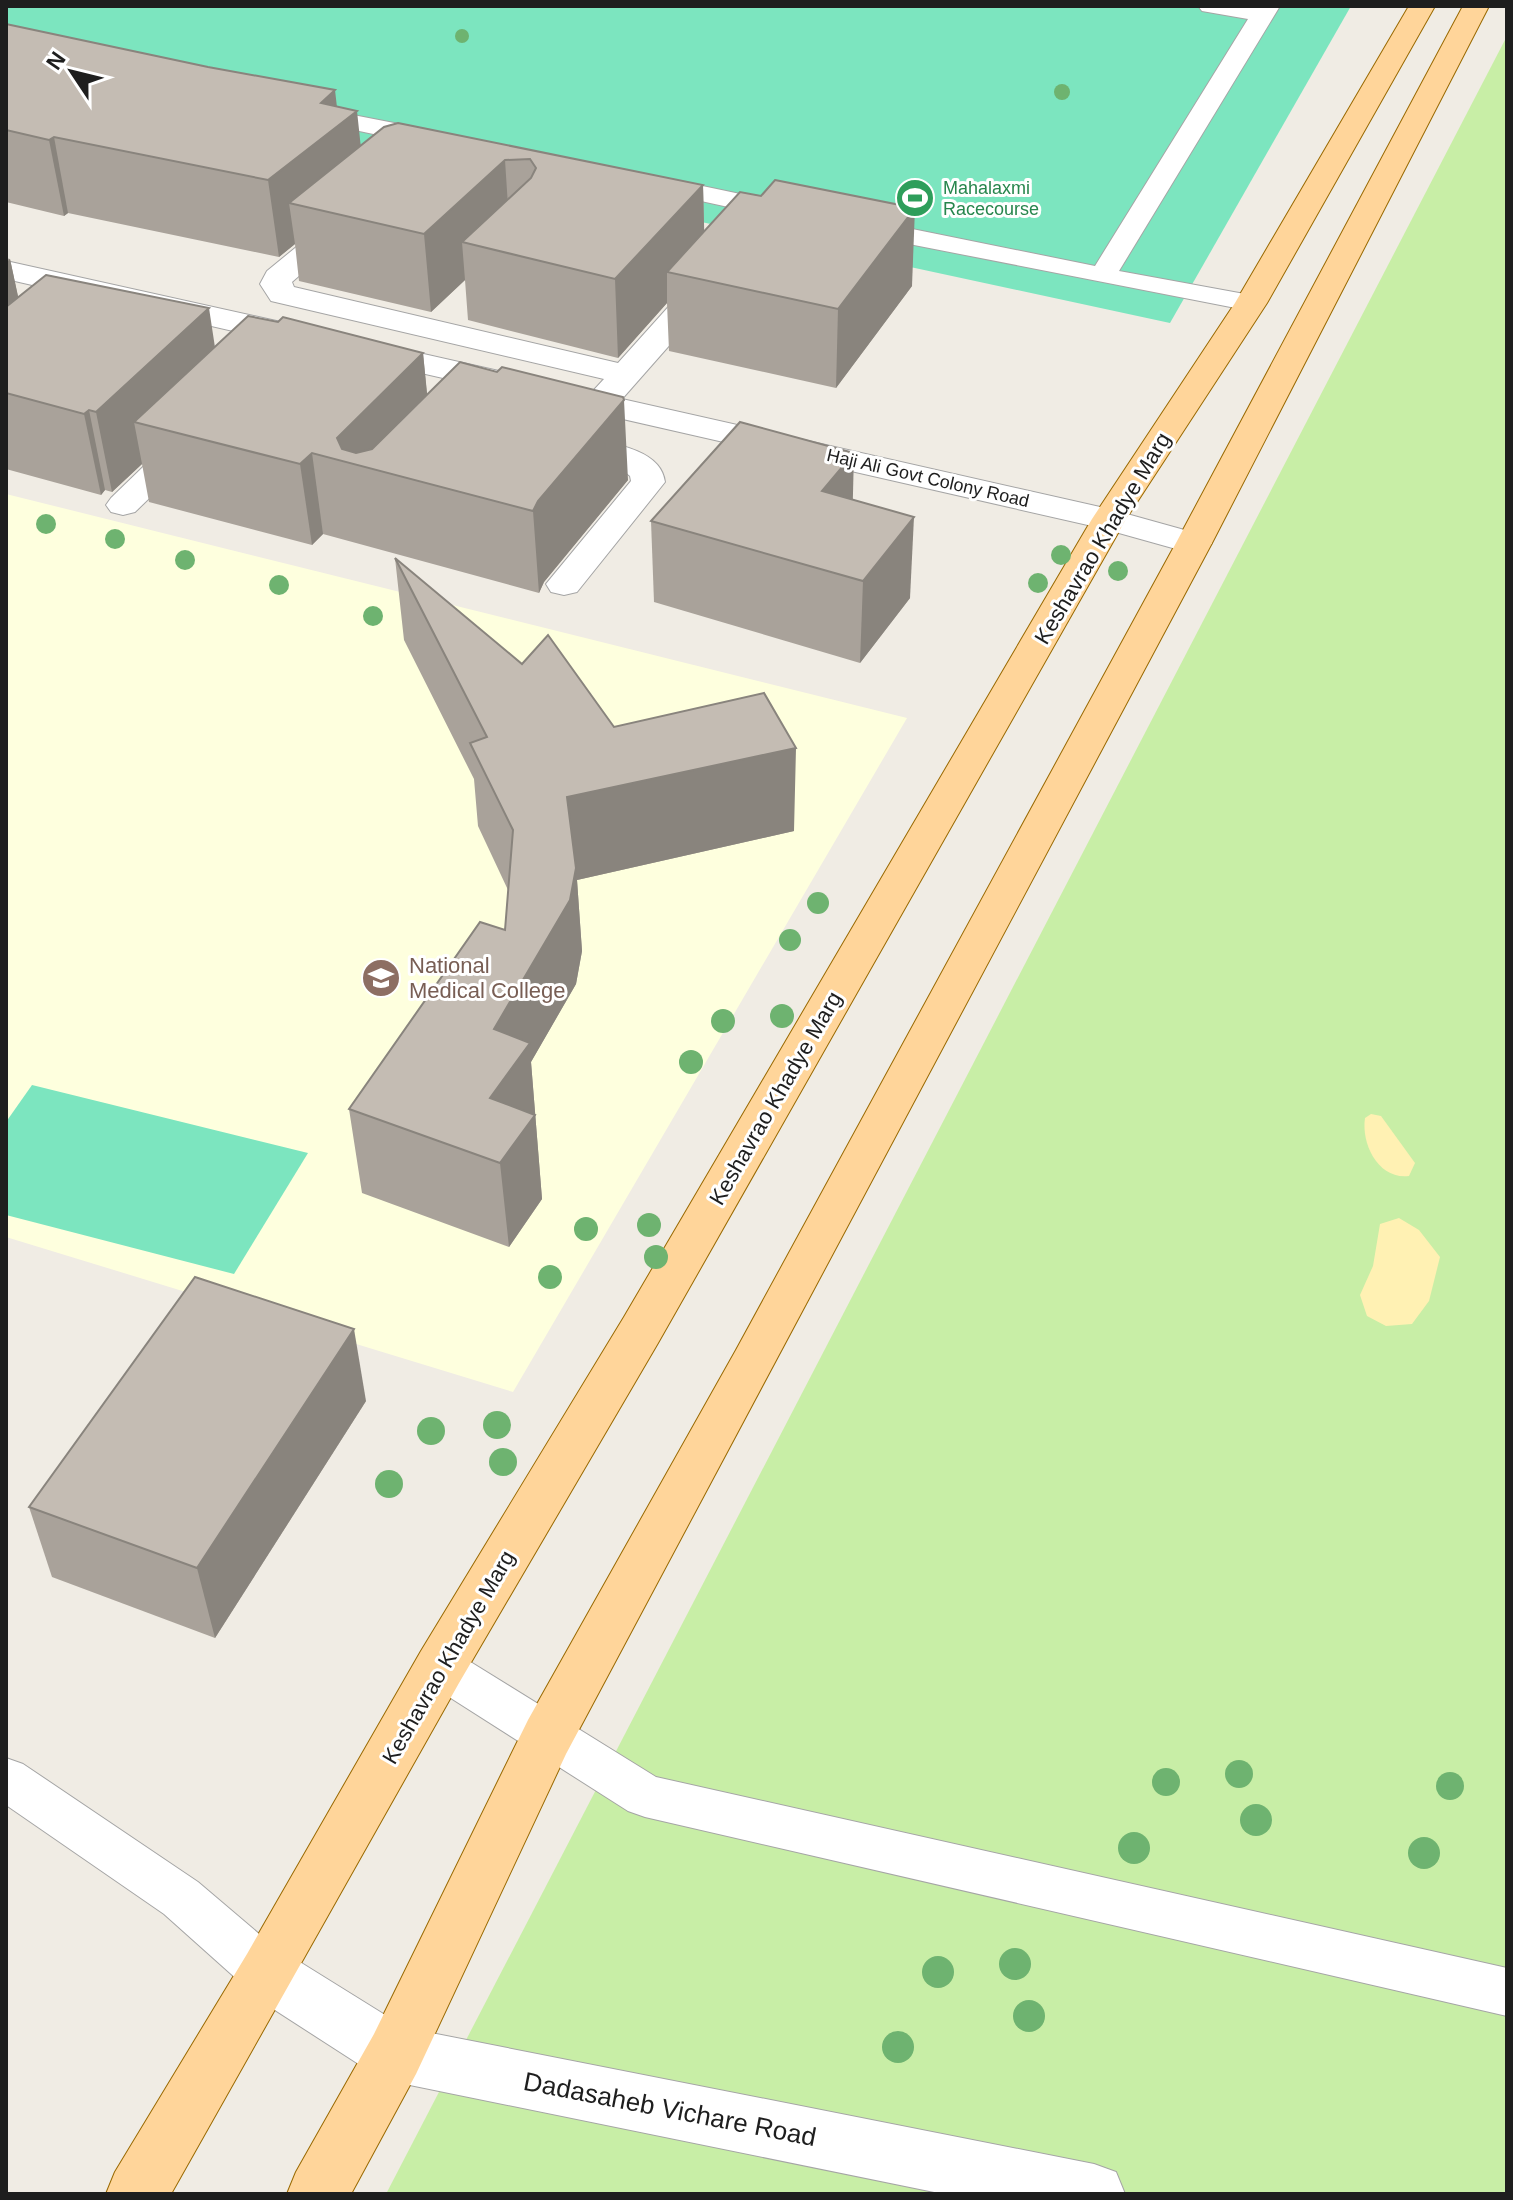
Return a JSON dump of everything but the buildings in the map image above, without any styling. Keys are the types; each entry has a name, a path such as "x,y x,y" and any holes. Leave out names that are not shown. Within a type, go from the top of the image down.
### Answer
{"main road":[{"name":"Keshavrao Khadye Marg","path":"137,2194 267,1973 440,1667 657,1302 1109,519 1251,303 1422,6"},
{"path":"318,2194 395,2054 547,1737 753,1363 1194,543 1476,6"}],"street":[{"path":"368,203 278,278 276,284 282,294 446,320 627,375"},
{"path":"600,404 726,262"},
{"name":"Haji Ali Govt Colony Road","path":"6,270 110,293 280,343 404,360 1109,519 1194,543"},
{"path":"78,320 110,293"},
{"path":"280,343 302,299"},
{"path":"404,360 446,320"},
{"path":"474,413 504,382"},
{"path":"123,505 215,416"},
{"path":"541,439 631,460 647,472 648,482 564,584"},
{"name":"Dadasaheb Vichare Road","path":"267,1973 395,2054 1094,2194"}],"lane":[{"path":"1102,276 1266,11 1210,6"},
{"path":"288,109 460,144"},
{"path":"632,180 804,215"},
{"path":"836,221 1251,303"},
{"path":"440,1667 645,1796 1507,1992"},
{"path":"6,1779 181,1898 267,1973"}],"shaded area":[{"name":"National Medical College","path":"6,494 907,718 513,1392 6,1237"}],"green space":[{"name":"Mahalaxmi Racecourse","path":"6,6 1351,6 1170,323 6,72"},
{"path":"1507,36 1507,2194 386,2194"},
{"path":"32,1085 308,1153 234,1274 6,1215 6,1122"}],"sand":[{"path":"1371,1114 1381,1116 1415,1163 1409,1176 1389,1172 1374,1159 1365,1128 1365,1118"},
{"path":"1399,1218 1419,1230 1440,1257 1429,1301 1412,1324 1386,1326 1367,1316 1360,1295 1373,1266 1380,1224"}],"place":[{"name":"Mahalaxmi Racecourse","path":"915,198"},
{"name":"National Medical College","path":"381,978"}]}
